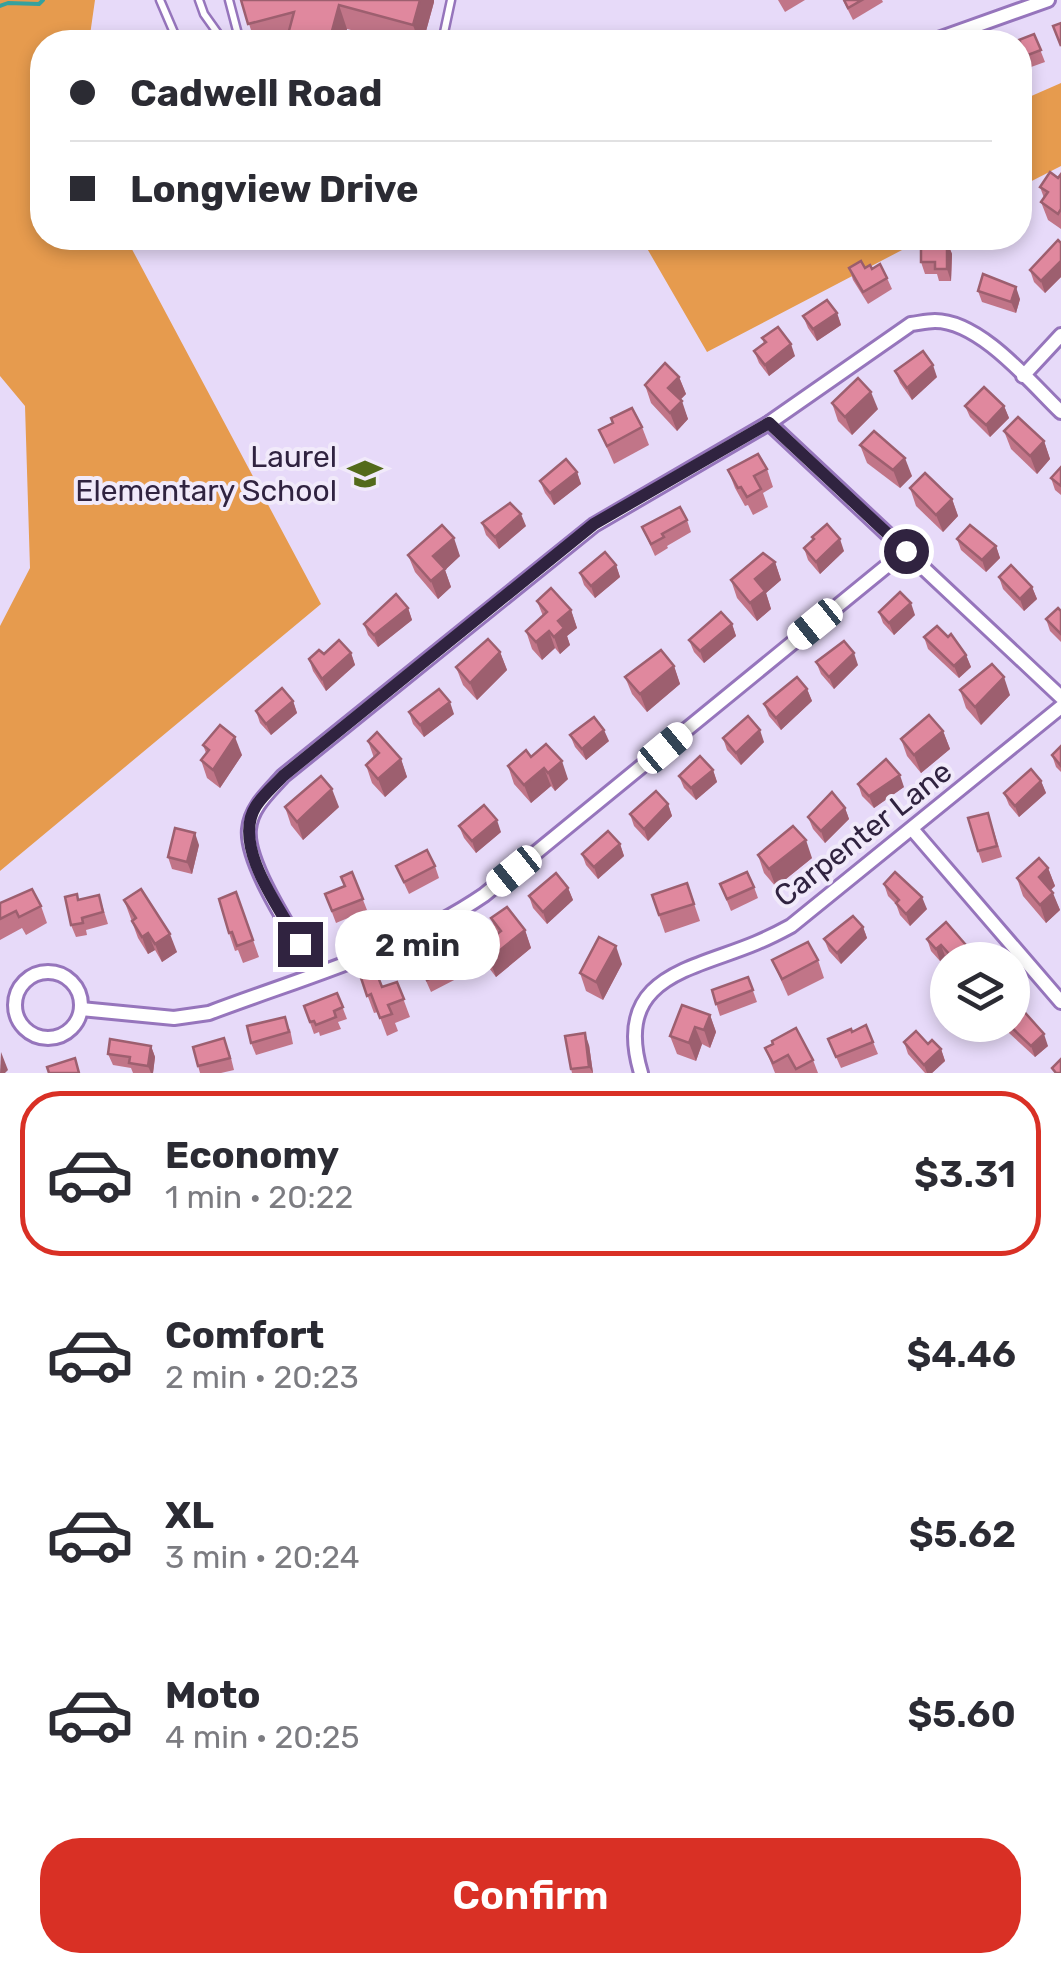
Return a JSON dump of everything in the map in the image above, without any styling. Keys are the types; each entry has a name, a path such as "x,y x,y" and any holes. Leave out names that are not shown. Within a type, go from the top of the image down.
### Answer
{"street":[{"path":"964,30 1048,0"},
{"path":"316,973 252,858 248,830 254,808 283,776 594,524 769,423 911,324 935,320 976,333 1061,412"},
{"path":"1023,376 1061,334"},
{"path":"769,423 1061,696"},
{"path":"81,1009 174,1018 209,1013 415,935 456,914 906,551"},
{"name":"Carpenter Lane","path":"641,1073 636,1023 649,996 665,980 688,966 756,944 791,926 1061,707"},
{"path":"912,829 1061,1002"},
{"path":"51,972 61,974 77,988 81,1009 71,1029 50,1038 28,1032 20,1023 14,1002 22,983 31,976 51,972"}],"lane":[{"path":"160,0 173,30"},
{"path":"199,0 215,30"},
{"path":"230,0 237,30"},
{"path":"445,30 452,0"}],"shaded area":[{"path":"0,0 95,0 91,30 30,30 30,250 132,250 321,604 0,871 0,626 30,568 25,406 0,376"},
{"path":"1061,83 1061,166 1032,181 1032,96"},
{"path":"648,250 902,250 707,352"}],"building":[{"path":"241,0 420,0 413,25 339,5 332,30 289,30 294,12 248,24"},
{"path":"844,0 862,0 848,8"},
{"path":"1061,23 1061,46 1053,26"},
{"path":"1032,35 1041,50 1032,53"},
{"path":"1050,172 1058,178 1061,174 1058,214 1041,202 1048,192 1040,187"},
{"path":"1058,240 1061,261 1041,281 1030,270"},
{"path":"921,250 947,250 947,269 935,269 935,262 921,262"},
{"path":"861,261 865,268 880,264 887,278 863,292 849,268"},
{"path":"983,274 1016,287 1011,302 978,291"},
{"path":"827,300 837,313 813,329 803,316"},
{"path":"778,327 791,344 765,365 754,351 766,342 762,338"},
{"path":"923,351 933,365 907,388 895,371"},
{"path":"665,363 679,377 668,388 682,401 670,413 645,385"},
{"path":"858,378 871,392 845,417 832,403"},
{"path":"984,387 1004,406 986,425 965,406"},
{"path":"632,408 642,427 607,446 599,430 613,423 611,418"},
{"path":"1018,417 1044,441 1030,456 1004,431"},
{"path":"874,431 905,458 893,470 860,445"},
{"path":"758,454 767,469 754,476 761,489 747,497 728,470"},
{"path":"566,459 577,472 550,493 540,481"},
{"path":"1061,467 1061,486 1051,478"},
{"path":"925,473 952,499 936,515 910,488"},
{"path":"510,503 521,514 495,537 482,523"},
{"path":"680,507 687,520 651,544 642,527"},
{"path":"827,524 840,539 816,562 804,548"},
{"path":"442,525 454,538 433,556 445,569 431,581 408,555"},
{"path":"970,525 996,546 982,560 957,539"},
{"path":"605,552 616,565 591,586 580,573"},
{"path":"763,553 775,562 755,579 765,591 750,603 731,580"},
{"path":"1011,565 1032,587 1020,599 999,577"},
{"path":"551,588 571,610 558,621 564,628 554,637 549,631 536,642 526,631 547,612 537,601"},
{"path":"900,592 911,603 889,623 879,612"},
{"path":"396,594 408,608 374,635 364,624"},
{"path":"1058,608 1061,611 1061,634 1046,619"},
{"path":"721,612 732,624 700,651 689,640"},
{"path":"937,626 948,637 951,634 966,655 954,666 924,637"},
{"path":"488,639 500,652 470,683 456,667"},
{"path":"339,640 351,653 322,679 309,659 319,650 324,654"},
{"path":"844,641 854,653 829,677 816,662"},
{"path":"661,650 674,666 640,694 625,677"},
{"path":"992,664 1004,677 975,707 960,690"},
{"path":"797,677 807,689 776,718 764,704"},
{"path":"282,688 293,701 266,724 256,711"},
{"path":"439,689 450,702 420,725 409,712"},
{"path":"929,715 943,731 914,755 901,739"},
{"path":"748,716 760,730 736,753 723,738"},
{"path":"594,717 604,730 582,749 570,735"},
{"path":"220,725 235,737 213,770 201,760 209,750 203,745"},
{"path":"377,732 401,759 378,779 366,765 379,753 368,741"},
{"path":"546,744 562,761 548,773 544,768 524,785 508,766 526,750 531,757"},
{"path":"1061,746 1061,766 1052,755"},
{"path":"700,756 713,770 691,788 679,776"},
{"path":"886,759 900,775 869,796 858,784"},
{"path":"1031,769 1041,781 1015,806 1004,793"},
{"path":"321,776 332,789 297,822 285,807"},
{"path":"656,791 668,804 644,829 630,814"},
{"path":"832,792 845,808 821,831 808,817"},
{"path":"484,805 497,820 472,841 459,826"},
{"path":"988,813 997,846 978,851 968,818"},
{"path":"793,826 806,840 769,869 758,855"},
{"path":"175,828 195,833 187,862 168,857"},
{"path":"608,831 620,844 594,867 582,854"},
{"path":"427,850 435,866 404,882 396,866"},
{"path":"1039,858 1048,868 1039,877 1053,893 1040,905 1017,878"},
{"path":"352,872 363,899 332,911 325,894 345,886 341,877"},
{"path":"747,872 754,887 727,899 720,884"},
{"path":"895,872 922,897 906,914 884,884"},
{"path":"556,873 568,888 543,912 529,896"},
{"path":"687,883 694,904 659,915 652,895"},
{"path":"32,889 41,906 19,917 16,911 0,919 0,903"},
{"path":"141,889 170,934 155,944 148,933 142,937 124,900"},
{"path":"236,892 253,940 237,946 219,899"},
{"path":"77,894 78,900 99,895 103,912 71,925 65,897"},
{"path":"507,907 525,930 489,959 480,947 501,931 491,918"},
{"path":"853,916 863,927 837,953 824,939"},
{"path":"946,922 963,942 930,942 927,939"},
{"path":"599,937 616,946 596,982 580,973"},
{"path":"808,942 818,960 782,979 772,960"},
{"path":"454,948 460,960 455,962 456,966 427,980 419,965 444,949 445,952"},
{"path":"376,972 382,987 397,982 404,999 388,1005 392,1014 380,1018 361,978"},
{"path":"748,977 753,990 716,1004 712,990"},
{"path":"337,993 343,1007 334,1011 336,1017 316,1025 310,1022 304,1006"},
{"path":"682,1005 710,1015 704,1030 695,1027 689,1043 670,1036"},
{"path":"285,1017 289,1032 251,1043 247,1026"},
{"path":"1030,1018 1044,1034 1031,1046 1027,1042 1030,1042"},
{"path":"866,1025 873,1042 836,1057 828,1039"},
{"path":"796,1028 813,1060 796,1069 788,1055 773,1063 765,1048"},
{"path":"916,1031 928,1044 934,1042 941,1049 924,1065 904,1042"},
{"path":"585,1033 589,1067 571,1069 565,1036"},
{"path":"224,1038 230,1058 198,1066 193,1047"},
{"path":"110,1039 151,1046 148,1066 129,1063 130,1057 108,1054"},
{"path":"75,1058 79,1073 49,1073 47,1067"},
{"path":"1061,1059 1061,1073 1056,1073 1052,1068"}],"waterway":[{"path":"0,6 39,4 43,0"}],"place":[{"name":"Laurel Elementary School","path":"365,474"}],"route":[{"path":"300,944 252,858 248,830 254,808 283,776 594,524 769,423 906,551"}]}
